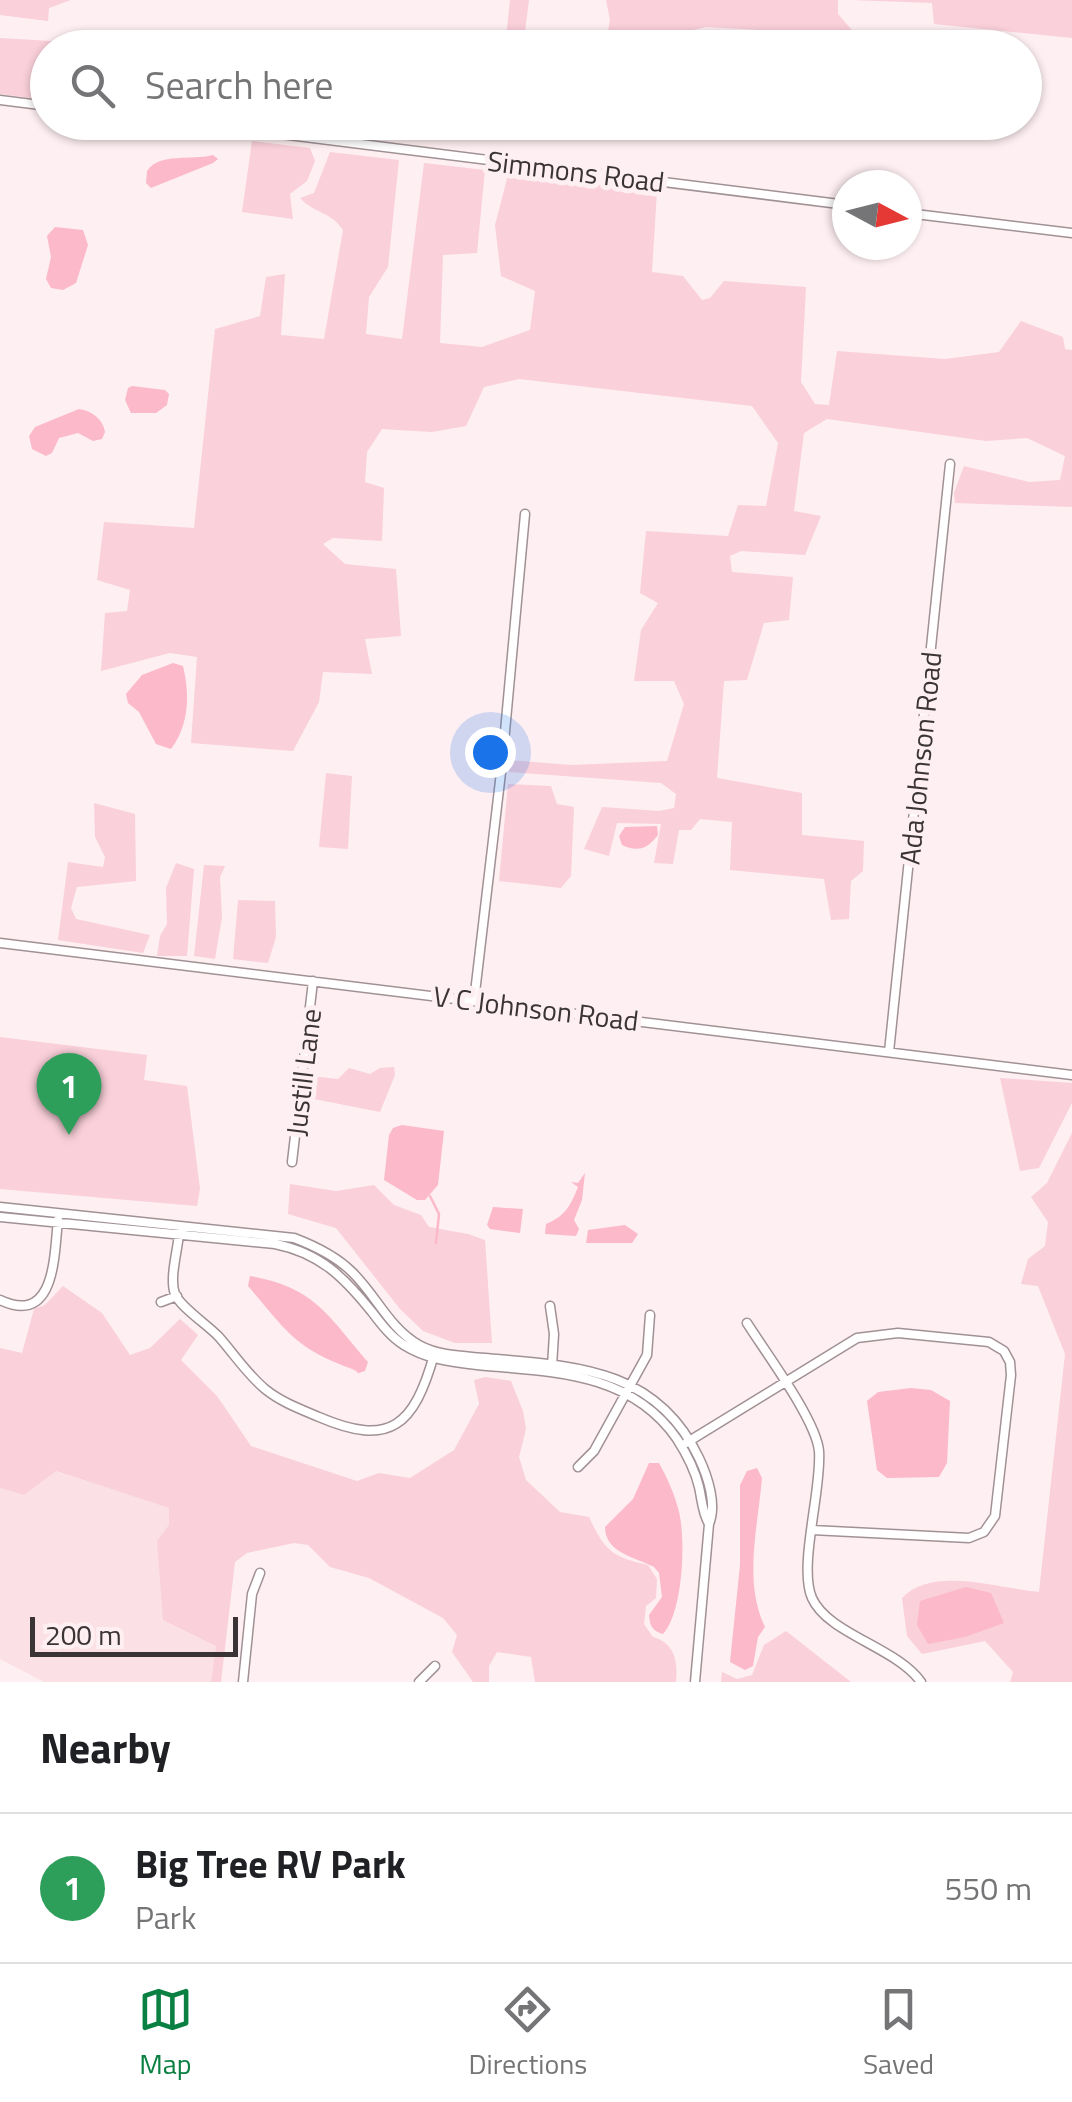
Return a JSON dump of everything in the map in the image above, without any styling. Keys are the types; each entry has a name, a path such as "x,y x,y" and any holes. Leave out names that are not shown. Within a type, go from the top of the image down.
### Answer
{"street":[{"path":"0,100 30,104"},
{"name":"Simmons Road","path":"329,140 832,203"},
{"path":"922,215 1072,233"},
{"name":"Ada Johnson Road","path":"890,1052 950,464"},
{"path":"474,1001 502,764 525,514"},
{"name":"V C Johnson Road","path":"0,944 1072,1076"},
{"name":"Justill Lane","path":"292,1162 313,981"},
{"path":"0,1207 58,1218"},
{"path":"0,1217 58,1218 275,1244 320,1258 350,1284 404,1346 434,1354 602,1372 667,1413 708,1483 713,1514 695,1682"},
{"path":"0,1300 22,1306 38,1302 44,1294 50,1282 58,1218"},
{"path":"180,1230 174,1284 177,1296 262,1387 281,1401 348,1430 375,1431 403,1420 418,1402 434,1354"},
{"path":"161,1302 177,1296"},
{"path":"550,1306 554,1334 552,1368"},
{"path":"578,1467 594,1451 646,1355 650,1315"},
{"path":"748,1323 816,1438 819,1452 808,1573 813,1601 860,1638 904,1662 921,1682"},
{"path":"685,1443 857,1338 898,1333 988,1342 1004,1351 1010,1362 1008,1404 994,1516 987,1535 969,1538 812,1530"},
{"path":"243,1682 252,1594 260,1573"},
{"path":"419,1682 435,1666"}],"shaded area":[{"path":"0,0 71,0 49,8 48,21 0,15"},
{"path":"510,0 529,0 525,30 507,30"},
{"path":"606,0 838,0 838,14 852,30 608,30"},
{"path":"852,0 1072,0 1072,38 1042,35 1042,30 934,24 932,3"},
{"path":"0,38 30,40 30,98 0,94"},
{"path":"252,141 310,148 315,161 307,181 290,194 293,219 242,212"},
{"path":"330,152 399,160 388,267 369,297 366,334 402,339 424,163 485,170 477,253 443,255 440,343 482,347 530,330 535,291 501,276 495,225 508,175 657,191 652,272 683,276 702,300 710,298 724,281 806,287 801,382 815,404 829,405 837,351 945,359 999,352 1021,321 1063,337 1065,349 1072,350 1072,507 955,503 954,493 964,466 1029,482 1060,480 1065,456 1027,438 986,441 827,419 804,433 794,511 821,516 805,555 741,551 730,556 732,572 793,577 789,620 764,623 747,680 724,681 717,778 802,793 802,835 864,841 863,871 851,881 849,919 831,920 824,879 730,870 732,822 700,819 691,830 679,830 673,864 654,863 661,824 617,823 609,856 584,849 602,807 659,811 674,808 676,794 661,783 509,772 508,760 571,765 667,761 684,704 674,681 634,681 641,630 658,603 640,593 646,531 728,536 738,505 766,506 778,443 752,406 519,379 484,387 466,426 432,432 382,429 367,452 365,482 384,488 382,541 333,538 323,544 345,564 396,569 401,636 365,639 372,674 323,672 319,702 293,751 191,743 197,657 170,653 101,671 105,613 127,611 130,590 97,580 104,522 194,528 215,329 260,316 266,277 285,274 281,335 324,339 343,230 300,198 314,193"},
{"path":"213,155 218,159 213,163 151,188 146,183 147,171 160,161"},
{"path":"55,227 83,230 88,245 76,283 63,290 51,288 46,279 51,257 47,236"},
{"path":"132,386 165,390 169,394 167,405 156,413 131,413 125,400"},
{"path":"79,409 99,420 105,432 102,439 93,441 78,433 59,438 52,453 46,456 32,449 29,436 35,427"},
{"path":"173,663 183,666 187,699 185,720 171,749 156,744 126,694 142,675"},
{"path":"326,773 352,776 348,849 319,847"},
{"path":"508,784 551,786 557,804 574,807 571,876 561,888 499,881"},
{"path":"94,803 135,814 136,881 77,887 71,908 76,919 150,935 143,953 58,940 68,862 103,867 105,857 95,837"},
{"path":"657,826 658,835 647,846 633,849 622,845 619,836 625,827"},
{"path":"176,863 194,869 187,956 157,956 160,936 167,924 166,888"},
{"path":"204,865 225,866 220,877 222,917 215,959 194,956"},
{"path":"238,900 275,901 276,937 268,963 233,959"},
{"path":"0,1037 147,1055 144,1080 187,1086 200,1189 197,1206 0,1189"},
{"path":"394,1067 395,1075 380,1112 309,1098 311,1076 338,1079 349,1068 370,1074"},
{"path":"1000,1078 1072,1083 1072,1103 1039,1168 1020,1171"},
{"path":"402,1125 444,1131 438,1185 425,1200 417,1200 384,1180 389,1135 393,1128"},
{"path":"1072,1133 1072,1682 1010,1682 1013,1672 985,1641 922,1654 907,1636 902,1598 915,1588 949,1581 1039,1592 1065,1354 1038,1286 1021,1284 1028,1259 1045,1246 1048,1222 1031,1197 1047,1183"},
{"path":"585,1173 582,1200 574,1220 579,1229 576,1236 545,1234 546,1224 562,1214 572,1200 578,1187 571,1182 578,1183"},
{"path":"290,1184 336,1191 374,1185 394,1205 421,1215 429,1227 485,1240 492,1343 455,1343 423,1331 400,1309 336,1228 288,1214"},
{"path":"493,1207 523,1209 520,1233 490,1229 487,1225"},
{"path":"625,1225 638,1234 632,1243 586,1243 588,1230"},
{"path":"250,1276 306,1296 330,1317 368,1362 365,1371 358,1373 332,1361 292,1336 248,1286"},
{"path":"63,1286 102,1313 130,1355 150,1348 180,1319 198,1335 181,1360 217,1396 251,1446 357,1481 379,1473 410,1478 454,1450 479,1404 474,1380 485,1377 511,1381 526,1429 519,1457 526,1480 560,1512 589,1517 611,1551 648,1565 657,1579 656,1598 646,1606 644,1624 653,1637 670,1649 676,1682 535,1682 531,1657 497,1652 489,1666 489,1682 473,1682 452,1652 457,1635 443,1618 369,1578 330,1567 308,1545 294,1543 247,1553 235,1562 221,1682 211,1682 216,1646 163,1620 157,1541 169,1525 169,1508 56,1471 24,1495 0,1488 0,1348 22,1353 34,1309 45,1305"},
{"path":"931,1390 950,1401 947,1463 939,1477 887,1478 877,1470 867,1401 878,1392"},
{"path":"649,1463 659,1463 662,1468 681,1524 679,1594 663,1634 652,1628 649,1615 662,1597 659,1573 615,1548 605,1527 633,1499"},
{"path":"757,1468 762,1478 753,1573 765,1627 758,1637 753,1666 745,1670 730,1662 740,1565 740,1485 747,1471"},
{"path":"55,1471 170,1508 169,1525 216,1646 211,1682 44,1682 0,1659 0,1488 24,1495"},
{"path":"966,1587 991,1593 1004,1623 965,1637 928,1644 917,1625 920,1601"},
{"path":"786,1631 851,1682 721,1682 722,1672 737,1679 752,1675 764,1645"}],"waterway":[{"path":"430,1196 439,1214 436,1243"}],"place":[{"name":"Big Tree RV Park","path":"69,1135"}]}
